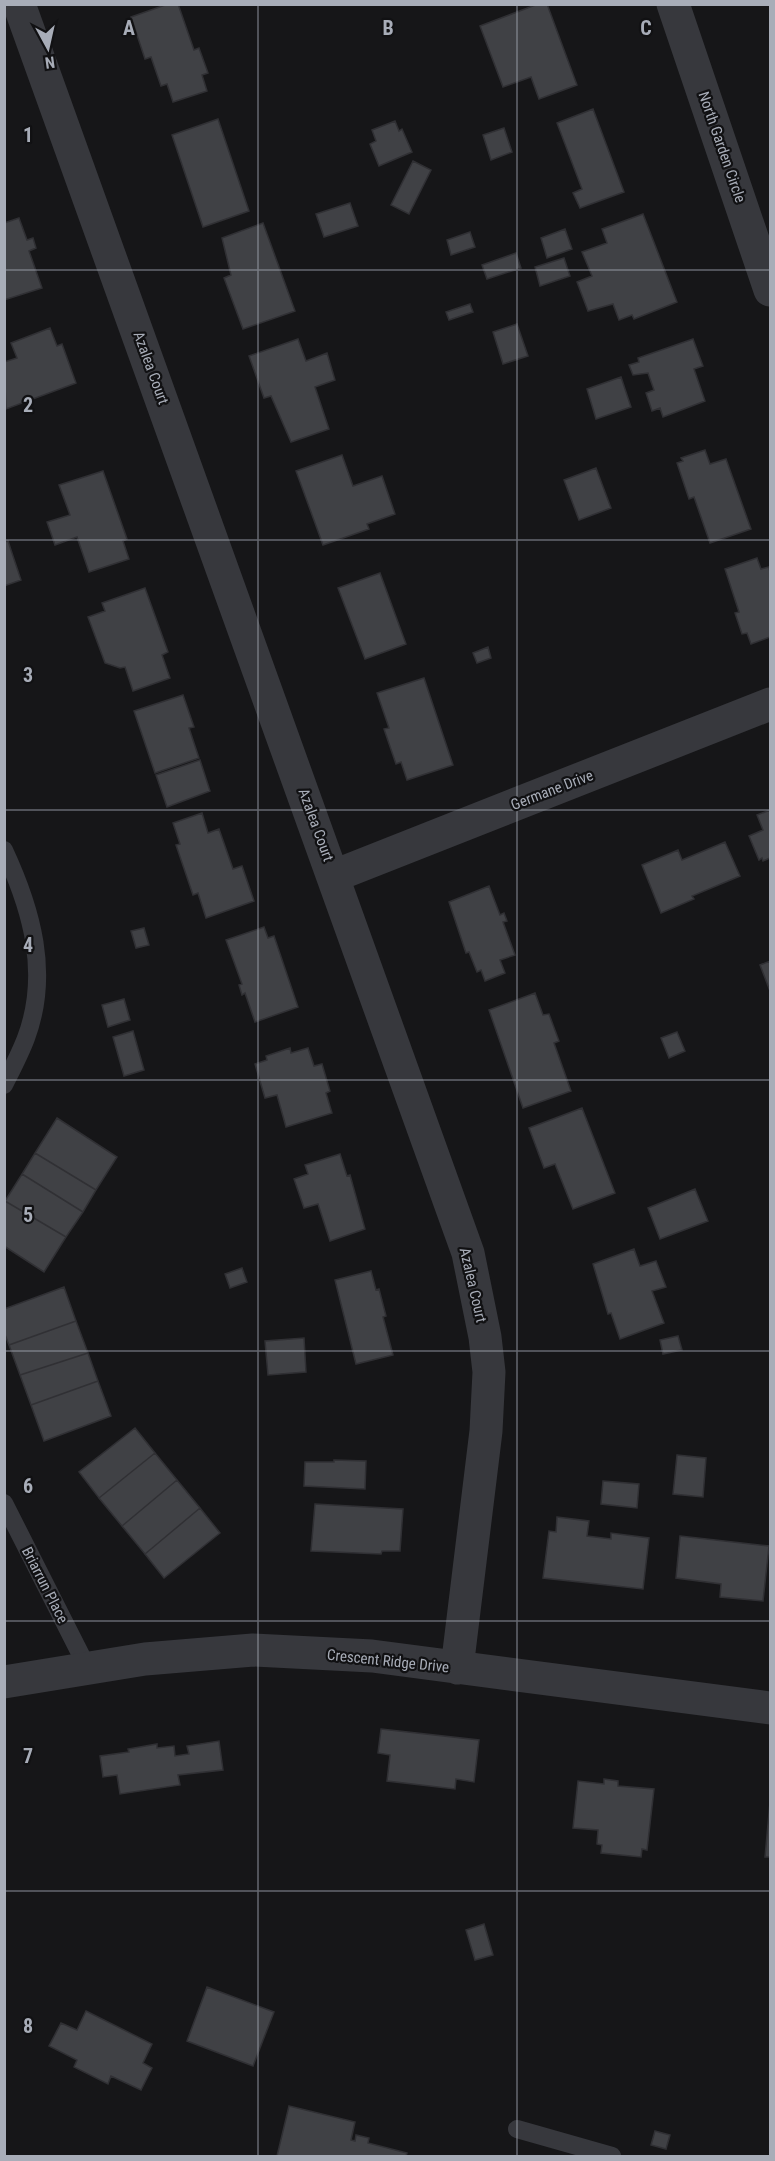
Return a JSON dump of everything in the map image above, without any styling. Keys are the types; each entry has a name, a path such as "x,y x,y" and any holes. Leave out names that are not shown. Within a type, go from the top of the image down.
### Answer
{"street":[{"name":"Azalea Court","path":"19,4 468,1253 485,1337 489,1372 486,1431 457,1668"},
{"name":"North Garden Circle","path":"673,4 771,290"},
{"name":"Germane Drive","path":"334,876 771,704"},
{"name":"Crescent Ridge Drive","path":"4,1682 145,1659 253,1650 372,1656 771,1708"}],"lane":[{"path":"4,850 18,880 37,947 38,990 27,1038 4,1085"},
{"name":"Briarrun Place","path":"4,1503 87,1667"},
{"path":"517,2129 601,2155"}],"building":[{"path":"168,4 178,4 194,50 199,48 208,73 202,75 207,91 173,102 167,84 161,86 151,57 145,59 131,17"},
{"path":"538,4 547,4 577,85 539,99 531,77 503,87 480,26"},
{"path":"593,109 624,192 580,208 573,193 582,189 557,123"},
{"path":"218,119 249,211 203,227 172,135"},
{"path":"395,121 399,131 402,129 412,152 379,166 370,144 376,141 372,130"},
{"path":"504,128 512,152 491,160 483,135"},
{"path":"413,161 431,170 409,214 391,205"},
{"path":"350,203 358,226 324,237 316,214"},
{"path":"643,214 677,302 634,319 632,315 619,320 613,304 588,311 577,282 592,276 582,252 607,243 602,229"},
{"path":"19,218 27,240 33,238 36,248 29,251 42,288 4,300 4,223"},
{"path":"263,223 295,311 243,329 224,278 231,275 222,238"},
{"path":"565,229 572,249 547,258 541,238"},
{"path":"470,232 475,247 451,255 447,240"},
{"path":"516,253 521,268 487,279 482,265"},
{"path":"564,258 570,276 540,286 535,267"},
{"path":"470,304 473,312 449,320 446,312"},
{"path":"517,324 528,356 503,364 493,332"},
{"path":"50,328 57,346 62,344 76,383 6,409 4,362 17,358 11,343"},
{"path":"298,339 306,361 327,353 335,380 315,387 329,429 291,442 271,396 264,398 249,356"},
{"path":"693,339 703,366 694,369 705,401 663,417 660,408 652,411 646,393 654,390 648,373 633,375 629,365 639,362 638,358"},
{"path":"621,377 631,407 596,419 587,389"},
{"path":"705,450 710,464 726,459 751,529 710,543 694,497 689,499 677,463 683,461 681,458"},
{"path":"342,455 353,486 382,476 395,514 367,524 369,529 323,545 296,471"},
{"path":"596,468 611,508 579,520 564,480"},
{"path":"103,471 127,539 123,541 129,559 89,572 77,537 55,545 47,522 70,515 59,485"},
{"path":"8,541 21,580 4,586 4,542"},
{"path":"757,558 761,569 769,567 770,572 770,637 751,644 747,633 742,634 735,613 739,612 725,569"},
{"path":"380,573 406,644 365,659 338,588"},
{"path":"145,588 168,652 162,655 170,678 133,691 125,667 120,668 105,663 88,617 105,611 102,603"},
{"path":"488,647 491,658 477,663 473,653"},
{"path":"424,678 453,765 407,780 401,762 396,764 384,729 389,728 377,693"},
{"path":"183,695 194,727 189,728 199,758 155,773 134,711"},
{"path":"200,760 210,791 167,807 156,775"},
{"path":"770,810 770,858 763,861 762,858 759,860 749,836 763,830 757,815"},
{"path":"202,813 208,833 219,829 233,869 242,866 254,901 206,918 198,893 193,895 176,845 180,844 173,823"},
{"path":"725,842 740,876 692,896 694,899 661,913 642,865 678,850 682,860"},
{"path":"489,886 500,915 504,913 507,921 503,922 515,955 500,960 505,973 485,981 481,970 477,972 469,952 466,953 449,902"},
{"path":"264,927 268,938 274,936 298,1007 255,1022 245,993 242,995 239,985 242,984 226,940"},
{"path":"144,928 149,945 136,948 131,931"},
{"path":"770,961 770,991 760,965"},
{"path":"535,993 543,1015 549,1014 559,1041 554,1043 571,1091 523,1108 489,1010"},
{"path":"124,999 130,1020 108,1027 102,1005"},
{"path":"133,1031 144,1070 124,1076 113,1037"},
{"path":"677,1032 685,1051 669,1058 661,1038"},
{"path":"290,1048 291,1053 308,1048 314,1066 322,1064 330,1091 326,1093 332,1113 286,1127 277,1095 265,1098 255,1064 267,1060 266,1056"},
{"path":"582,1108 615,1193 573,1209 555,1164 544,1168 529,1128"},
{"path":"57,1118 117,1157 96,1190 35,1153"},
{"path":"35,1153 96,1190 83,1212 22,1174"},
{"path":"340,1154 347,1176 350,1175 365,1229 330,1241 318,1204 304,1208 294,1179 308,1174 305,1165"},
{"path":"22,1174 83,1212 66,1237 5,1201"},
{"path":"695,1189 708,1221 660,1239 648,1208"},
{"path":"5,1201 66,1237 44,1272 4,1246"},
{"path":"634,1249 640,1266 656,1261 666,1287 652,1291 664,1323 620,1339 611,1313 608,1314 593,1264"},
{"path":"242,1268 247,1282 230,1288 225,1274"},
{"path":"371,1271 376,1290 379,1289 386,1316 383,1317 393,1355 356,1364 335,1280"},
{"path":"64,1287 76,1321 9,1345 4,1332 4,1309"},
{"path":"76,1321 88,1353 20,1375 9,1345"},
{"path":"678,1336 682,1350 663,1354 660,1340"},
{"path":"304,1338 306,1372 268,1375 265,1341"},
{"path":"88,1353 98,1381 31,1405 20,1375"},
{"path":"98,1381 111,1416 44,1441 31,1405"},
{"path":"135,1428 155,1453 99,1498 79,1472"},
{"path":"155,1453 177,1480 122,1526 99,1498"},
{"path":"677,1455 706,1458 703,1497 673,1494"},
{"path":"334,1460 366,1461 365,1489 304,1486 305,1462 334,1462"},
{"path":"177,1480 200,1508 145,1554 122,1526"},
{"path":"603,1481 639,1484 637,1508 601,1504"},
{"path":"315,1504 403,1509 400,1551 382,1551 381,1554 311,1551"},
{"path":"200,1508 220,1533 164,1578 145,1554"},
{"path":"557,1517 589,1521 587,1536 611,1539 611,1533 649,1538 643,1589 543,1578 549,1531 556,1532"},
{"path":"680,1536 769,1546 763,1601 720,1597 721,1584 676,1578"},
{"path":"381,1729 479,1740 474,1782 456,1779 455,1789 387,1781 390,1755 378,1753"},
{"path":"219,1741 223,1770 178,1775 180,1785 120,1794 117,1775 103,1777 100,1756 129,1752 128,1749 157,1744 157,1748 174,1746 175,1756 189,1754 187,1746"},
{"path":"604,1779 618,1781 618,1786 654,1789 647,1850 642,1849 641,1857 601,1853 602,1845 597,1844 598,1830 573,1828 578,1781 604,1784"},
{"path":"770,1802 770,1857 765,1857"},
{"path":"484,1924 493,1955 475,1960 466,1930"},
{"path":"207,1987 274,2012 253,2066 187,2041"},
{"path":"86,2011 152,2044 143,2063 152,2068 141,2090 111,2076 108,2084 74,2067 77,2060 49,2046 61,2023 77,2030"},
{"path":"289,2106 355,2122 351,2140 355,2141 356,2135 369,2138 368,2143 407,2153 406,2156 277,2156"},
{"path":"655,2131 670,2135 666,2149 651,2145"}]}
